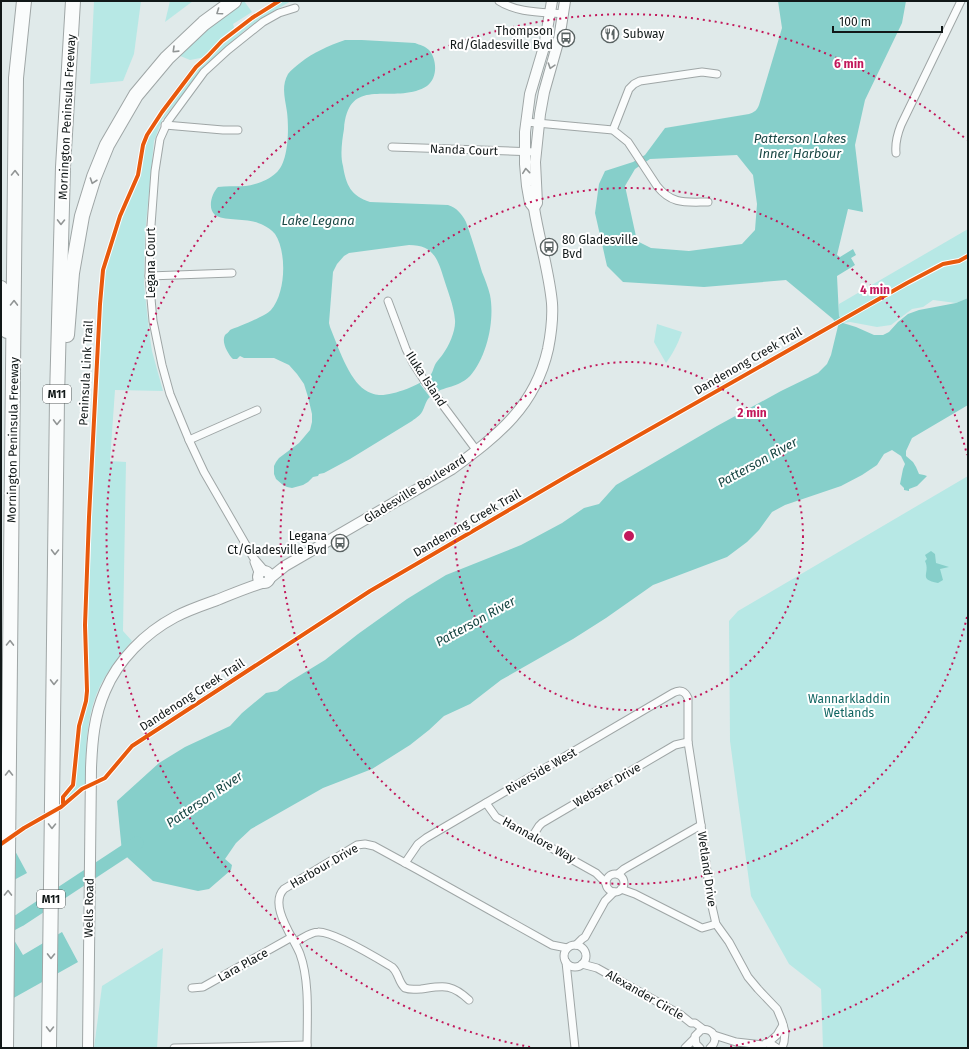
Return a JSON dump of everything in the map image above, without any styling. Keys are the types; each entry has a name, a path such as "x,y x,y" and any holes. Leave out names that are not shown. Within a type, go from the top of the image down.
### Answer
{"highway":[{"name":"Mornington Peninsula Freeway","path":"6,1048 16,78 24,1"},
{"name":"Mornington Peninsula Freeway","path":"49,1048 57,398 63,167 73,1"},
{"path":"57,398 65,364 72,273 82,216 94,178 107,145 136,95 167,58 204,23 234,1"},
{"path":"1,288 13,383"}],"main road":[{"name":"Gladesville Boulevard","path":"90,768 94,726 105,691 120,665 142,641 156,629 183,613 244,588 428,484 477,451 512,420 522,407 534,387 546,359 552,322 552,305 548,280 534,208 530,203 529,198 524,152 526,122 531,89 544,46 552,1"},
{"name":"Gladesville Boulevard","path":"534,208 537,203 535,176 539,123 544,92 559,39 565,1"},
{"name":"Wells Road","path":"88,1048 90,768"}],"street":[{"path":"499,1 507,6 519,9 564,14"},
{"path":"896,153 895,144 901,125 962,1"},
{"name":"Legana Court","path":"263,576 208,478 189,440 170,394 162,365 153,321 149,276 149,246 155,171 160,139 165,125 204,72 228,50 263,22 279,13 295,8"},
{"path":"613,130 629,89 636,82 702,72 717,74"},
{"path":"526,122 613,130 628,142 662,193 677,201 708,202"},
{"path":"165,125 238,130"},
{"name":"Nanda Court","path":"392,147 536,152"},
{"path":"149,276 232,273"},
{"name":"Iluka Island","path":"388,301 413,363 434,394 477,451"},
{"path":"189,440 257,410"},
{"name":"Riverside West","path":"405,863 422,840 673,693 678,691 685,693"},
{"name":"Wetland Drive","path":"685,693 688,698 688,742 701,825 710,902 716,924 729,942 748,977 777,1009 785,1032 782,1048"},
{"name":"Webster Drive","path":"532,837 542,823 675,745 688,742"},
{"name":"Hannalore Way","path":"486,803 496,817 596,872 610,875"},
{"path":"633,864 619,891 610,888 606,880 610,875 618,874 624,869 701,825"},
{"name":"Harbour Drive","path":"307,1047 305,974 303,963 294,940 283,920 280,908 281,892 360,844 370,845 405,863 552,945 567,948"},
{"name":"Hannalore Way","path":"596,872 610,888"},
{"path":"618,874 621,876 623,884 635,894 702,928 716,924"},
{"path":"576,1048 565,951 567,948 576,945 585,937 605,901 610,888"},
{"name":"Lara Place","path":"192,988 203,987 294,940 318,932 337,937 392,967 396,971 405,988 414,989 440,986 448,987 458,991 469,1000"},
{"path":"568,980 582,960 586,942 585,937"},
{"name":"Harbour Drive","path":"552,945 565,959"},
{"path":"576,945 579,946 582,960"},
{"path":"565,959 569,965 582,960"},
{"name":"Alexander Circle","path":"582,960 681,1015 703,1030 710,1031 714,1035"},
{"name":"Alexander Circle","path":"691,1023 696,1044 700,1048"},
{"path":"764,1045 778,1035 783,1025"},
{"path":"686,1048 699,1032 703,1030"},
{"path":"720,1048 710,1047 715,1040 714,1035 736,1042 774,1045 777,1048"},
{"path":"174,1048 307,1047"}],"green space":[{"path":"94,1 141,1 134,54 123,81 90,84"},
{"path":"170,1 193,1 165,22"},
{"path":"244,1 252,12 233,24 236,34 263,12 282,1 291,1 262,18 244,31 207,64 162,120 154,141 145,234 144,284 152,351 163,391 115,390 110,461 126,462 123,631 132,641 107,674 95,698 91,710 87,735 85,786 66,801 66,797 75,785 81,725 88,698 87,633 103,276 122,213 142,170 144,145 147,137 202,64 211,56 190,60 178,55 203,30"},
{"path":"968,229 968,298 956,303 933,300 923,307 912,309 891,325 877,327 850,322 843,323 839,316 839,304"},
{"path":"657,324 682,332 666,363 654,342"},
{"name":"Wannarkladdin Wetlands","path":"968,476 968,1048 823,1048 821,989 789,964 751,896 730,741 729,621 738,611"},
{"path":"163,948 157,1048 94,1048 102,986"}],"water":[{"name":"Patterson Lakes Inner Harbour","path":"778,1 906,1 902,23 865,100 855,145 863,212 848,209 837,255 840,257 853,249 856,255 851,258 855,265 837,276 839,316 843,323 874,335 883,335 889,332 908,314 919,310 956,303 968,298 968,405 912,438 906,451 906,456 913,462 919,474 927,476 917,486 909,489 909,491 904,490 900,484 905,464 901,456 892,450 884,454 877,465 841,486 785,505 772,512 759,530 747,542 727,557 653,585 573,639 501,680 470,704 444,716 410,745 372,769 323,788 251,829 236,843 225,859 232,865 231,870 209,889 198,891 153,881 122,852 117,801 159,763 185,747 230,726 242,713 266,693 277,691 325,660 407,599 446,575 521,545 562,523 584,508 599,504 616,485 717,426 781,391 818,373 827,364 831,355 838,326 833,319 786,280 704,287 623,282 607,266 595,213 599,184 605,171 633,162 645,155 665,128 749,114 756,111 782,28","holes":["737,155 753,175 757,204 755,230 742,244 689,251 651,248 637,241 625,186 635,169 650,159"]},
{"name":"Lake Legana","path":"345,40 415,43 426,48 432,54 435,63 435,73 431,83 427,86 416,91 404,93 360,97 352,103 347,113 342,143 344,173 350,189 358,197 364,200 370,202 448,205 463,216 490,295 490,327 481,359 470,376 460,383 434,393 428,400 421,413 412,421 350,459 324,473 319,474 318,476 313,477 303,485 292,488 283,485 276,479 274,474 274,466 279,458 299,443 310,430 312,414 304,384 289,365 274,358 244,358 240,356 237,359 233,359 224,344 225,335 230,330 264,315 271,310 276,303 282,283 282,251 275,234 269,229 263,225 251,221 219,217 215,215 211,209 211,201 218,187 246,186 255,184 272,177 276,173 280,168 286,153 288,119 284,88 288,74 295,67 321,50","holes":["409,245 423,247 432,253 441,269 455,320 452,338 429,377 398,392 379,395 365,390 359,385 344,361 330,327 329,323 333,272 337,264 349,253"]},
{"path":"931,551 935,554 936,563 949,567 940,569 943,580 938,583 926,578 927,569 925,561 927,559 925,555"},
{"path":"13,847 27,873 1,887"},
{"path":"1,918 23,955 62,932 78,962 1,1005"}],"pier":[{"path":"429,377 439,390 430,397 420,384"}],"waterway":[{"name":"Patterson River","path":"1,930 20,920 137,843"}],"cycle path":[{"name":"Peninsula Link Trail","path":"63,803 63,797 73,785 79,726 86,701 87,691 85,625 89,517 103,270 120,216 138,175 143,145 147,135 162,112 196,67 222,41 252,18 279,1"},
{"name":"Dandenong Creek Trail","path":"1,844 24,828 61,807 82,789 105,778 132,746 370,591 569,475 907,283 943,264 959,261 968,256"}],"place":[{"name":"Subway","path":"610,34"},
{"name":"Thompson Rd/Gladesville Bvd","path":"566,38"},
{"name":"80 Gladesville Bvd","path":"549,247"},
{"name":"Legana Ct/Gladesville Bvd","path":"340,543"}]}
